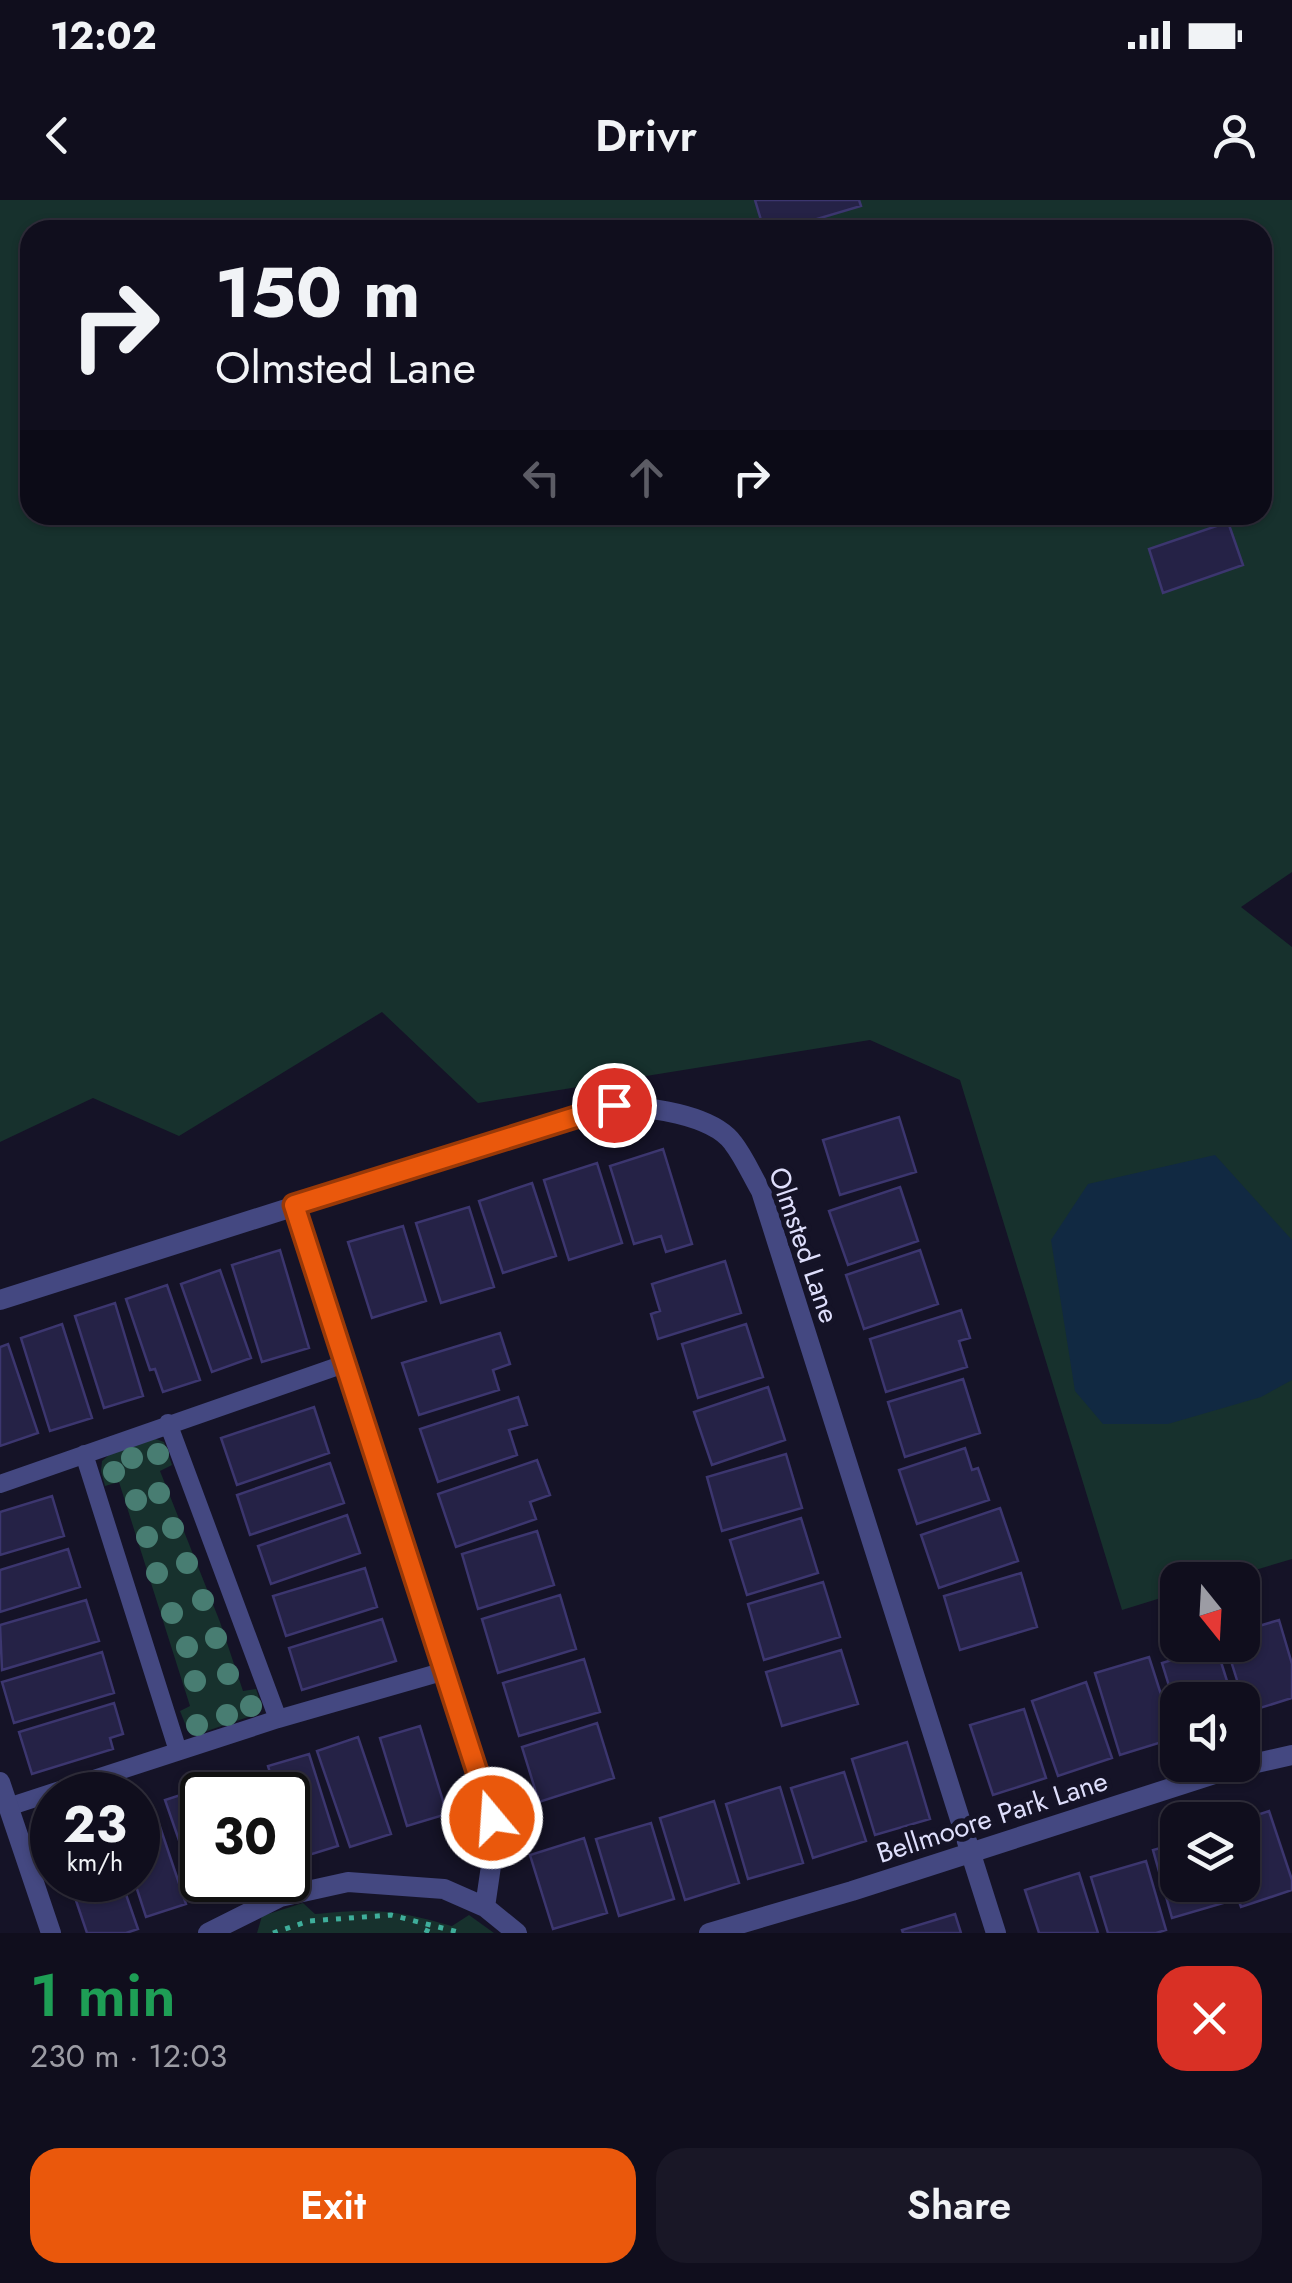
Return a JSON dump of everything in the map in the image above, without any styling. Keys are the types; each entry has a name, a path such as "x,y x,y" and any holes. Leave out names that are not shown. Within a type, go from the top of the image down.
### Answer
{"street":[{"name":"Olmsted Lane","path":"0,1300 614,1105 658,1108 696,1120 731,1138 761,1192 996,1933"},
{"path":"294,1205 492,1818 485,1907"},
{"name":"Bellmoore Park Lane","path":"709,1933 1230,1769 1292,1755"},
{"path":"0,1782 51,1933"},
{"path":"208,1933 280,1897 348,1882 444,1890 485,1907 518,1933"}],"lane":[{"path":"0,1484 347,1363"},
{"path":"168,1424 278,1718"},
{"path":"84,1454 178,1751"},
{"path":"8,1807 278,1718 445,1671"}],"path":[{"path":"273,1933 341,1916 391,1915 460,1933"},
{"path":"426,1933 430,1924"}],"green space":[{"path":"0,200 1292,200 1292,872 1241,907 1292,947 1292,1559 1260,1569 1260,1562 1160,1562 1160,1598 1122,1610 960,1080 870,1040 478,1103 382,1012 179,1136 93,1098 0,1142"},
{"path":"153,1438 164,1442 172,1465 160,1471 243,1691 256,1689 261,1704 254,1715 201,1733 188,1731 180,1711 190,1706 119,1482 105,1486 101,1471 102,1461 110,1454"},
{"path":"303,1903 315,1914 385,1912 452,1926 469,1915 494,1933 257,1933 262,1916"}],"water":[{"path":"1215,1155 1292,1240 1292,1380 1261,1397 1168,1424 1103,1424 1075,1391 1051,1240 1088,1184"}],"building":[{"path":"755,200 859,200 861,206 814,220 761,220"},
{"path":"1229,525 1243,565 1163,593 1149,549"},
{"path":"899,1117 916,1172 840,1195 823,1140"},
{"path":"663,1149 692,1244 666,1252 661,1236 634,1244 610,1166"},
{"path":"597,1163 622,1243 569,1260 544,1180"},
{"path":"532,1183 556,1256 503,1273 479,1201"},
{"path":"900,1187 918,1241 848,1265 829,1211"},
{"path":"469,1207 494,1287 441,1303 416,1223"},
{"path":"403,1226 426,1301 372,1318 348,1242"},
{"path":"280,1250 309,1348 262,1362 232,1265"},
{"path":"920,1250 938,1304 864,1329 846,1275"},
{"path":"725,1261 741,1313 658,1339 651,1314 660,1311 652,1284"},
{"path":"220,1270 251,1358 212,1372 181,1284"},
{"path":"167,1285 200,1380 163,1392 155,1369 150,1370 126,1299"},
{"path":"115,1303 143,1396 104,1408 75,1316"},
{"path":"961,1310 970,1338 959,1341 967,1367 886,1392 870,1339"},
{"path":"62,1324 92,1418 50,1431 21,1338"},
{"path":"746,1324 763,1377 698,1398 682,1344"},
{"path":"500,1333 510,1364 493,1370 499,1390 419,1415 402,1363"},
{"path":"8,1344 38,1433 0,1446 0,1347"},
{"path":"963,1379 980,1433 905,1457 888,1402"},
{"path":"768,1387 785,1440 712,1465 694,1412"},
{"path":"518,1397 527,1425 509,1430 517,1455 438,1482 420,1429"},
{"path":"314,1407 329,1453 237,1485 221,1438"},
{"path":"965,1448 972,1470 978,1468 989,1500 917,1524 899,1470"},
{"path":"786,1454 802,1508 722,1531 707,1477"},
{"path":"537,1460 550,1495 530,1502 536,1519 456,1547 438,1494"},
{"path":"330,1463 344,1503 250,1535 237,1495"},
{"path":"52,1496 64,1536 0,1555 0,1512"},
{"path":"1000,1508 1018,1561 939,1588 921,1535"},
{"path":"347,1515 360,1553 271,1584 258,1546"},
{"path":"801,1518 818,1573 747,1595 730,1540"},
{"path":"537,1531 554,1585 478,1609 462,1554"},
{"path":"68,1549 80,1587 0,1612 0,1570"},
{"path":"365,1568 377,1607 286,1636 273,1596"},
{"path":"1021,1573 1037,1627 960,1650 944,1596"},
{"path":"823,1582 840,1637 764,1660 748,1604"},
{"path":"560,1595 576,1649 498,1673 482,1619"},
{"path":"86,1600 99,1641 2,1670 0,1625"},
{"path":"382,1619 396,1661 302,1690 289,1648"},
{"path":"1279,1620 1292,1664 1292,1698 1260,1708 1260,1682 1238,1682 1231,1662 1260,1662 1260,1626"},
{"path":"841,1650 858,1704 782,1726 766,1672"},
{"path":"102,1652 114,1693 14,1723 2,1682"},
{"path":"1149,1657 1160,1691 1160,1743 1120,1755 1095,1673"},
{"path":"584,1659 600,1712 519,1736 503,1683"},
{"path":"1221,1662 1227,1682 1168,1682 1162,1663"},
{"path":"1086,1682 1112,1758 1058,1776 1032,1701"},
{"path":"114,1703 123,1734 110,1738 113,1749 31,1772 19,1732"},
{"path":"1024,1709 1046,1778 993,1795 970,1725"},
{"path":"597,1723 614,1778 539,1802 522,1747"},
{"path":"420,1726 447,1814 407,1826 380,1738"},
{"path":"358,1737 391,1834 350,1847 317,1751"},
{"path":"907,1742 930,1819 875,1835 852,1759"},
{"path":"309,1754 338,1846 310,1855 310,1772 270,1772 268,1766"},
{"path":"844,1772 866,1841 813,1858 791,1788"},
{"path":"780,1787 803,1863 748,1879 726,1804"},
{"path":"180,1795 180,1843 165,1800"},
{"path":"714,1801 739,1883 685,1900 660,1818"},
{"path":"1269,1811 1292,1890 1260,1901 1260,1814"},
{"path":"651,1823 674,1899 619,1916 596,1839"},
{"path":"160,1827 180,1886 180,1902 186,1904 146,1917 141,1902 160,1902"},
{"path":"584,1838 607,1913 553,1929 530,1855"},
{"path":"1160,1848 1160,1875 1153,1850"},
{"path":"1146,1861 1166,1930 1108,1933 1091,1877"},
{"path":"1079,1873 1098,1933 1039,1933 1025,1890"},
{"path":"76,1902 129,1902 138,1929 126,1933 87,1933"},
{"path":"1168,1902 1227,1902 1172,1918"},
{"path":"955,1914 961,1933 902,1930"}],"route":[{"path":"492,1818 294,1205 614,1105"}]}
